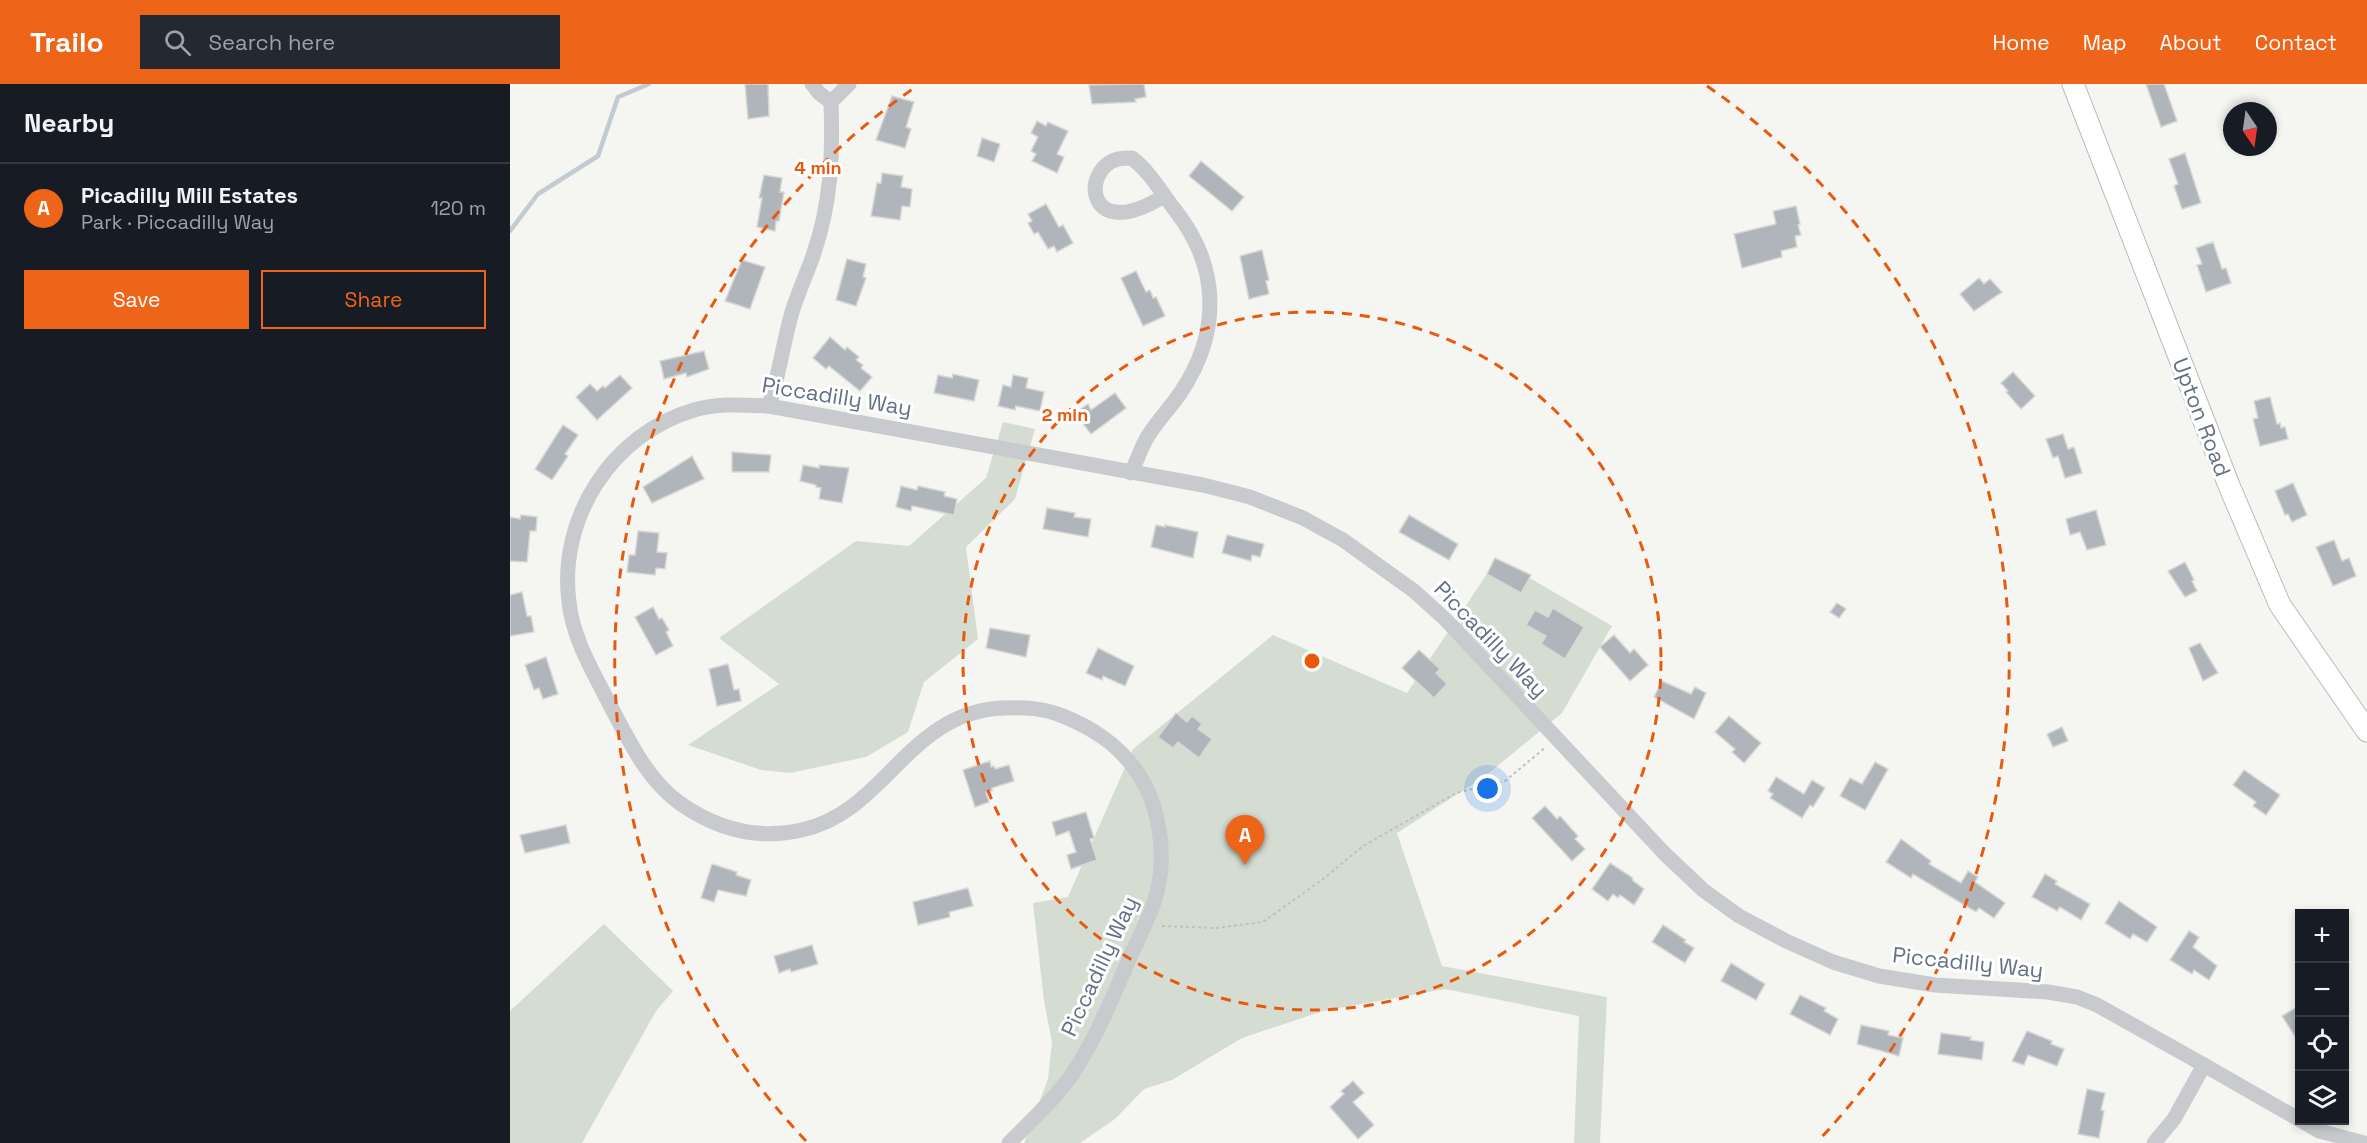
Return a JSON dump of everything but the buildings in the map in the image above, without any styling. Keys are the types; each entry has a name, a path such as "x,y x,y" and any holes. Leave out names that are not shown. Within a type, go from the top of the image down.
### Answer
{"main road":[{"name":"Upton Road","path":"2073,84 2230,488 2280,605 2367,731"}],"street":[{"path":"812,84 831,102"},
{"path":"769,406 778,377 787,329 822,224 832,169 831,102 849,84"},
{"path":"1131,473 1148,437 1182,392 1198,361 1207,336 1211,309 1204,262 1194,236 1145,168 1132,158 1117,159 1104,167 1096,180 1096,194 1100,204 1109,212 1119,214 1134,211 1164,195"},
{"name":"Piccadilly Way","path":"1009,1143 1046,1106 1071,1076 1105,1014 1144,925 1157,893 1161,864 1160,834 1150,797 1136,770 1115,746 1086,725 1054,712 1029,707 976,711 948,723 928,734 852,808 826,823 802,830 776,834 749,833 721,826 696,815 672,798 653,780 623,730 585,657 574,627 568,600 568,563 577,524 591,488 615,459 647,432 670,418 697,409 733,404 769,406 1203,485 1250,497 1302,518 1343,540 1414,591 1446,619 1556,738 1703,890 1739,916 1833,962 1879,976 1935,985 2048,992 2077,997 2097,1005 2295,1117"},
{"path":"2154,1143 2174,1119 2204,1065"},
{"name":"Piccadilly Way","path":"2309,1125 2319,1131 2364,1143"}],"path":[{"path":"1144,925 1216,928 1263,922 1323,879 1363,846 1456,793 1505,781 1556,738"}],"shaded area":[{"path":"1003,422 1035,429 1015,499 966,547 978,639 924,682 908,732 866,757 790,773 761,770 688,745 779,684 719,638 856,541 909,546 986,478"},
{"path":"1497,559 1612,626 1562,713 1484,777 1397,833 1442,966 1607,997 1600,1143 1574,1143 1579,1016 1445,989 1323,1011 1242,1038 1172,1080 1144,1089 1115,1119 1080,1143 1024,1143 1048,1079 1052,1042 1044,1001 1033,903 1068,897 1133,749 1273,635 1407,693"},
{"path":"604,924 673,991 656,1011 582,1143 510,1143 510,1011"}],"waterway":[{"path":"510,231 538,194 598,156 618,97 649,84"}],"place":[{"name":"Picadilly Mill Estates","path":"1245,865"}]}
